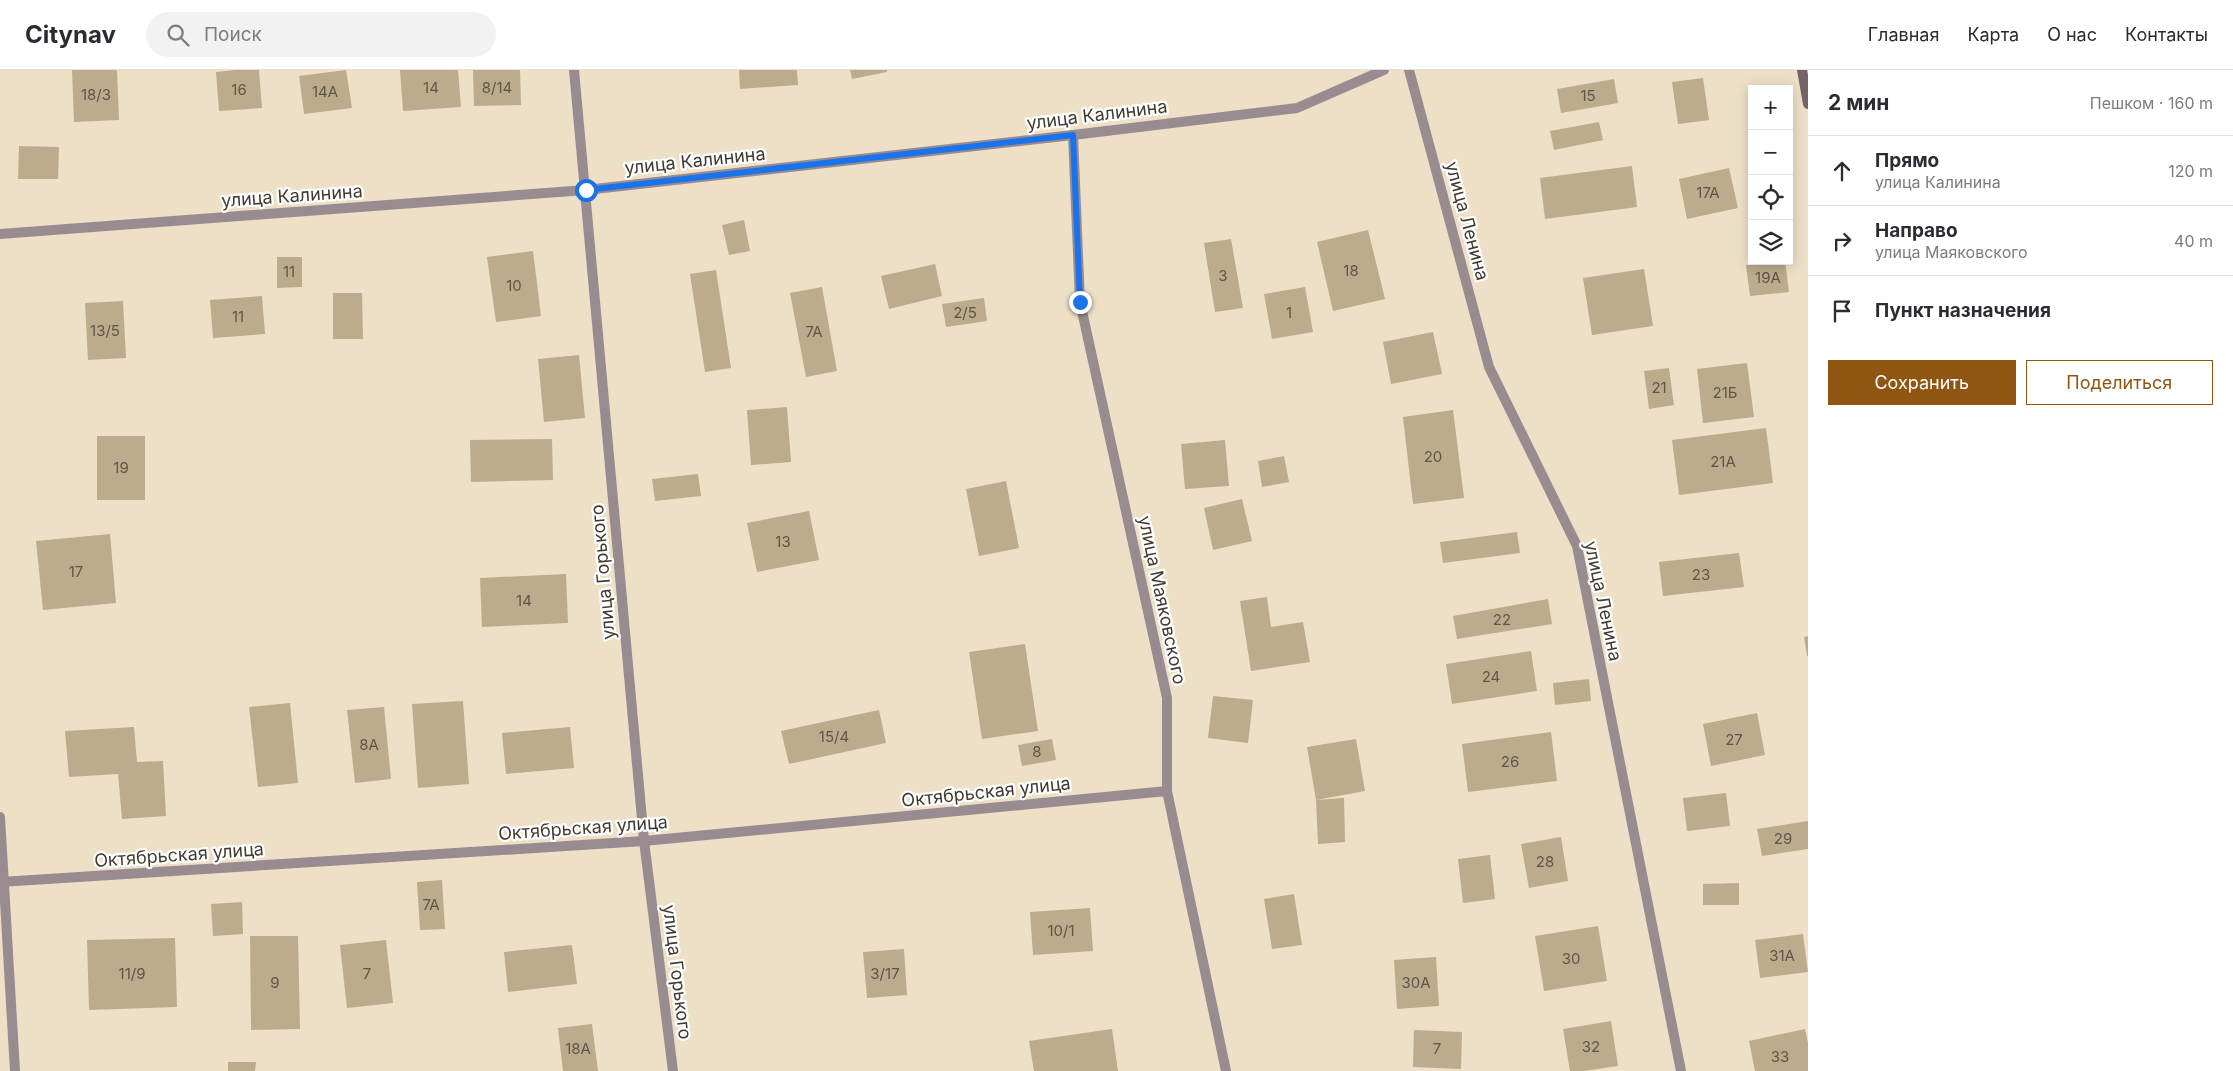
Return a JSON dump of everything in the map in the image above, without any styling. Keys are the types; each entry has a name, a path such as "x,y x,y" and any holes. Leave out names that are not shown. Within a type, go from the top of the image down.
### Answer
{"main road":[{"path":"1802,70 1808,104"}],"street":[{"name":"улица Горького","path":"574,70 644,842 673,1071"},
{"name":"улица Калинина","path":"0,234 586,190 1073,135 1298,108 1384,70"},
{"name":"улица Ленина","path":"1410,70 1489,367 1577,546 1681,1071"},
{"name":"улица Маяковского","path":"1073,135 1080,302 1167,698 1167,791 1226,1071"},
{"name":"Октябрьская улица","path":"2,882 644,842 1167,791"},
{"path":"0,817 2,882 15,1071"}],"building":[{"path":"72,70 117,70 119,120 74,122"},
{"path":"259,70 262,108 219,111 216,72"},
{"path":"346,70 352,108 304,114 299,76"},
{"path":"400,70 458,70 461,107 403,111"},
{"path":"473,70 520,70 521,105 474,106"},
{"path":"739,70 797,70 798,85 740,89"},
{"path":"850,70 887,70 887,72 852,79"},
{"path":"1703,78 1709,120 1678,124 1672,82"},
{"path":"1614,79 1618,103 1561,113 1557,89"},
{"path":"1599,122 1603,140 1554,150 1550,131"},
{"path":"19,146 59,147 58,179 18,179"},
{"path":"1632,166 1637,207 1545,219 1540,178"},
{"path":"1729,168 1738,208 1687,219 1679,179"},
{"path":"744,220 750,251 729,255 722,225"},
{"path":"1368,230 1385,299 1333,311 1317,242"},
{"path":"1231,239 1243,308 1215,312 1204,243"},
{"path":"533,251 541,316 496,322 487,257"},
{"path":"277,257 302,257 302,287 277,288"},
{"path":"935,264 942,296 889,309 881,276"},
{"path":"1746,265 1786,265 1789,292 1750,296"},
{"path":"1644,269 1653,326 1592,335 1583,278"},
{"path":"716,270 731,368 705,372 690,274"},
{"path":"822,287 837,371 806,377 790,293"},
{"path":"1305,287 1313,332 1272,339 1264,294"},
{"path":"333,293 362,293 363,339 333,339"},
{"path":"262,296 265,334 213,338 210,300"},
{"path":"984,298 987,321 946,327 942,304"},
{"path":"123,301 126,358 88,360 85,303"},
{"path":"1433,332 1442,374 1391,384 1383,342"},
{"path":"579,355 585,418 544,422 538,359"},
{"path":"1747,363 1754,417 1703,423 1697,369"},
{"path":"1669,368 1674,405 1649,409 1644,371"},
{"path":"787,407 791,462 751,465 747,410"},
{"path":"1453,410 1464,498 1413,504 1403,417"},
{"path":"1766,428 1773,483 1679,495 1672,440"},
{"path":"97,436 145,436 145,500 97,500"},
{"path":"552,439 553,480 471,482 470,440"},
{"path":"1225,440 1229,486 1185,489 1181,444"},
{"path":"1284,456 1289,482 1262,487 1258,461"},
{"path":"698,474 701,496 655,501 652,479"},
{"path":"1006,481 1019,548 979,556 966,489"},
{"path":"1242,499 1252,541 1213,550 1204,508"},
{"path":"809,511 819,560 757,572 747,523"},
{"path":"1517,532 1520,553 1443,563 1440,542"},
{"path":"110,534 116,603 43,610 36,541"},
{"path":"1739,553 1744,587 1663,596 1659,562"},
{"path":"566,574 568,623 482,627 480,578"},
{"path":"1267,597 1271,627 1303,622 1310,662 1251,671 1240,601"},
{"path":"1548,599 1552,624 1457,639 1453,616"},
{"path":"1808,636 1808,656 1807,656 1804,637"},
{"path":"1025,644 1038,731 982,739 969,652"},
{"path":"1531,651 1537,691 1452,704 1446,664"},
{"path":"1589,679 1591,701 1555,705 1553,683"},
{"path":"1213,696 1253,700 1248,743 1208,738"},
{"path":"463,701 469,784 418,788 412,704"},
{"path":"290,703 298,783 258,787 249,707"},
{"path":"384,707 391,779 355,783 347,710"},
{"path":"879,710 886,743 789,764 781,731"},
{"path":"1757,713 1765,755 1711,766 1703,724"},
{"path":"134,727 137,762 163,761 166,816 122,819 118,774 69,777 65,731"},
{"path":"570,727 574,768 506,774 502,733"},
{"path":"1551,732 1557,781 1468,792 1462,744"},
{"path":"1052,739 1056,760 1022,766 1018,745"},
{"path":"1356,739 1365,791 1316,800 1307,747"},
{"path":"1726,793 1730,826 1687,831 1683,798"},
{"path":"1344,798 1345,842 1318,844 1316,800"},
{"path":"1808,821 1808,849 1762,856 1757,829"},
{"path":"1561,837 1568,881 1529,888 1521,844"},
{"path":"1490,855 1495,899 1463,903 1458,859"},
{"path":"442,880 445,929 420,930 417,882"},
{"path":"1739,883 1739,905 1703,905 1703,884"},
{"path":"1294,894 1302,945 1272,949 1264,899"},
{"path":"242,902 243,934 213,936 211,904"},
{"path":"1090,908 1093,951 1033,955 1030,912"},
{"path":"1598,926 1607,981 1544,991 1535,936"},
{"path":"1803,934 1808,972 1760,978 1755,940"},
{"path":"250,936 298,936 300,1029 251,1030"},
{"path":"175,938 177,1007 89,1010 87,940"},
{"path":"386,940 393,1003 347,1008 340,945"},
{"path":"572,945 577,984 508,992 504,952"},
{"path":"904,949 907,995 867,998 863,952"},
{"path":"1436,957 1439,1006 1397,1009 1394,960"},
{"path":"1611,1021 1618,1066 1570,1071 1563,1029"},
{"path":"592,1024 598,1071 563,1071 558,1028"},
{"path":"1112,1029 1118,1071 1034,1071 1029,1041"},
{"path":"1805,1029 1808,1043 1808,1071 1755,1071 1749,1041"},
{"path":"1414,1030 1462,1032 1461,1069 1413,1067"},
{"path":"228,1062 256,1062 255,1071 228,1071"}],"route":[{"path":"586,190 1073,135 1080,302"}]}
